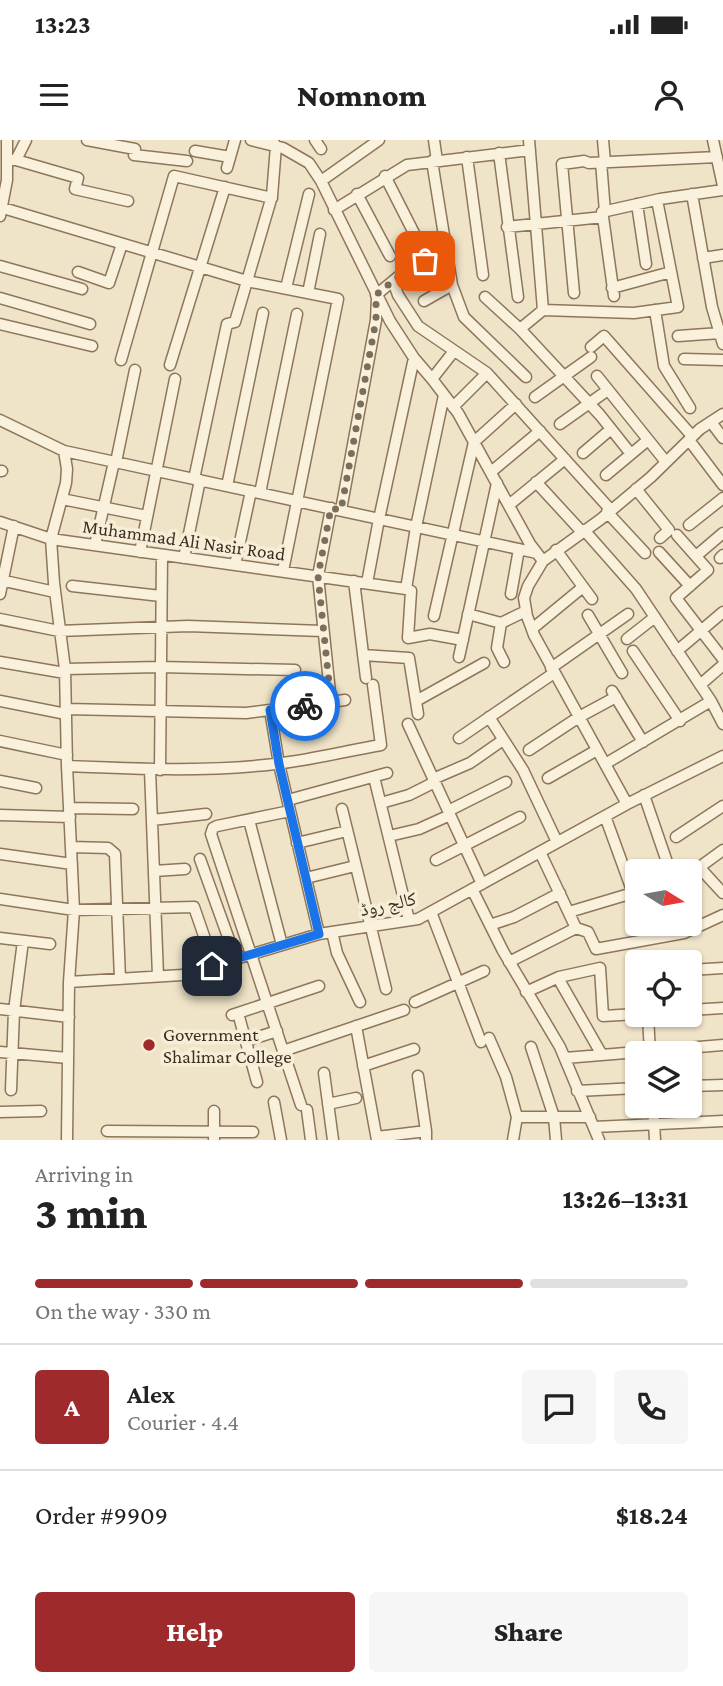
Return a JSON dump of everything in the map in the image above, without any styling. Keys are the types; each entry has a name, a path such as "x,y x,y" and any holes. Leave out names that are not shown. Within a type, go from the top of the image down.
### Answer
{"street":[{"path":"7,140 12,160"},
{"path":"26,140 12,160 1,212 247,281 335,298 339,302 283,572"},
{"path":"87,140 135,149 134,155 187,161"},
{"path":"227,168 235,140"},
{"path":"251,140 274,143 283,148 309,163 321,180 377,296 414,358 453,407 540,557"},
{"path":"359,140 363,150"},
{"path":"321,180 379,140"},
{"path":"434,140 446,251 452,285 464,317 526,377"},
{"path":"603,140 604,214 613,292 671,272"},
{"path":"184,558 227,324 235,322 272,198 274,143"},
{"path":"334,210 407,164 499,153 529,145 543,310"},
{"path":"507,227 569,220 604,214 637,204 723,188 717,149 562,164 569,220 574,293"},
{"path":"195,151 230,157"},
{"path":"499,153 517,296"},
{"path":"467,157 483,275"},
{"path":"12,160 78,178 75,189 128,201"},
{"path":"121,360 174,176 272,198"},
{"path":"385,176 418,241"},
{"path":"170,365 225,187"},
{"path":"286,288 309,194"},
{"path":"357,194 390,256"},
{"path":"692,194 703,258 723,344"},
{"path":"520,329 543,310 634,313 678,307 657,200"},
{"path":"637,204 646,264"},
{"path":"308,293 320,234"},
{"path":"78,272 109,283 122,244"},
{"path":"331,702 318,576 336,509 376,320 377,296 404,272 446,251"},
{"path":"703,258 723,255"},
{"path":"0,266 82,289"},
{"path":"393,281 398,295 418,326 487,373 565,458 645,553"},
{"path":"424,301 452,285"},
{"path":"485,297 520,329 564,376 631,454"},
{"path":"0,298 90,324"},
{"path":"655,310 664,366 690,408"},
{"path":"227,486 263,313"},
{"path":"236,565 296,314"},
{"path":"0,324 92,346"},
{"path":"678,336 720,333"},
{"path":"535,397 564,376 591,352 604,336 690,438 723,485"},
{"path":"432,379 454,351"},
{"path":"367,583 414,358"},
{"path":"684,359 723,360"},
{"path":"95,545 135,370"},
{"path":"453,407 487,373"},
{"path":"597,376 666,462"},
{"path":"140,551 175,379"},
{"path":"560,424 608,390"},
{"path":"444,395 416,527 406,589 411,591 408,638 430,634 463,640"},
{"path":"434,616 474,442 516,404"},
{"path":"627,804 552,671 532,629 524,598 540,557 556,550 609,511 690,438 723,414"},
{"path":"0,420 64,451 484,541 540,557"},
{"path":"711,422 723,438"},
{"path":"583,453 611,429"},
{"path":"491,472 540,431"},
{"path":"606,475 648,440"},
{"path":"64,451 67,469 51,539 65,671 66,760 74,910 69,982 67,1140"},
{"path":"509,505 565,458"},
{"path":"536,482 636,589 711,701 723,724"},
{"path":"459,656 497,483"},
{"path":"636,489 669,530 660,538"},
{"path":"689,524 723,498"},
{"path":"62,499 147,516"},
{"name":"Muhammad Ali Nasir Road","path":"0,522 51,539 406,589"},
{"path":"0,594 14,526"},
{"path":"696,556 723,533"},
{"path":"677,535 708,570 677,598 723,659"},
{"path":"511,594 519,549"},
{"path":"556,550 592,599"},
{"path":"659,552 690,586"},
{"path":"158,976 152,820 160,711 162,555"},
{"path":"1,581 55,592"},
{"path":"0,741 66,760 155,770 279,764 381,745 363,655 354,581"},
{"path":"72,586 161,596"},
{"path":"532,629 583,587"},
{"path":"468,614 501,622 526,611"},
{"path":"677,651 723,612"},
{"path":"459,738 628,614"},
{"path":"588,615 622,673"},
{"path":"627,639 655,617"},
{"path":"0,619 59,631 160,626 322,631"},
{"path":"501,622 497,648 503,662"},
{"path":"633,651 680,721"},
{"path":"363,655 409,659 418,714"},
{"path":"0,662 65,671 160,667 295,670"},
{"path":"416,701 484,663"},
{"path":"700,685 723,665"},
{"path":"530,750 614,694 643,742"},
{"path":"0,701 66,712 246,713 345,700"},
{"path":"605,764 711,701"},
{"path":"270,710 279,764 319,934"},
{"path":"489,718 523,770 558,842"},
{"path":"408,724 482,884"},
{"path":"381,803 409,794 470,763 503,740"},
{"path":"548,778 597,750"},
{"name":"کالج روڈ","path":"69,982 182,975 319,934 409,920 431,912 627,804 723,756"},
{"path":"311,1140 304,1108 211,834 217,826 249,820 387,773"},
{"path":"374,777 409,920"},
{"path":"0,781 36,788"},
{"path":"389,836 419,829 506,782"},
{"path":"644,795 666,859"},
{"path":"676,837 723,806"},
{"path":"0,815 133,809"},
{"path":"342,809 386,989"},
{"path":"152,820 206,814"},
{"path":"605,816 625,867"},
{"path":"436,860 520,817"},
{"path":"249,820 282,945"},
{"path":"297,843 347,831"},
{"path":"71,847 112,849 115,854 120,979"},
{"path":"702,865 723,850"},
{"path":"540,852 576,928"},
{"path":"0,854 72,864"},
{"path":"200,859 236,959"},
{"path":"306,878 355,866"},
{"path":"154,871 185,869"},
{"path":"702,870 723,893"},
{"path":"472,889 509,962 565,1058 599,1140"},
{"path":"490,925 514,917 560,893"},
{"path":"569,912 625,896"},
{"path":"0,899 74,910 194,907 214,965"},
{"path":"431,912 458,982 506,1077 517,1117 513,1140"},
{"path":"509,962 576,928 588,932 596,948 684,933 723,915"},
{"path":"332,932 337,953 360,1002"},
{"path":"0,938 50,944"},
{"path":"11,1090 14,1011 23,941"},
{"path":"527,992 558,978 600,968 603,1016 625,1015"},
{"path":"702,970 723,968"},
{"path":"415,1002 484,971"},
{"path":"558,978 602,1055"},
{"path":"257,1082 246,1041 235,1014 319,986"},
{"path":"702,1009 723,1008"},
{"path":"0,1009 69,1017"},
{"path":"283,1051 404,1010"},
{"path":"356,1027 377,1139 426,1136 418,1076"},
{"path":"246,1041 277,1031"},
{"path":"702,1047 723,1045"},
{"path":"531,1047 554,1117 556,1140"},
{"path":"363,1066 414,1049"},
{"path":"0,1052 68,1058"},
{"path":"565,1058 625,1054"},
{"path":"324,1073 333,1140"},
{"path":"702,1085 723,1084"},
{"path":"577,1091 625,1089"},
{"path":"328,1104 356,1098"},
{"path":"274,1102 281,1140"},
{"path":"0,1112 41,1111"},
{"path":"214,1111 214,1136"},
{"path":"517,1117 654,1124 723,1121"},
{"path":"654,1118 655,1140"},
{"path":"107,1131 161,1136 214,1136 253,1132"}],"way so far":[{"path":"305,706 331,702 318,576 331,508 341,510 376,320 376,295 404,272 425,261"}],"place":[{"name":"Government Shalimar College","path":"149,1045"}],"route":[{"path":"212,966 319,934 279,764 270,710 305,706"}]}
